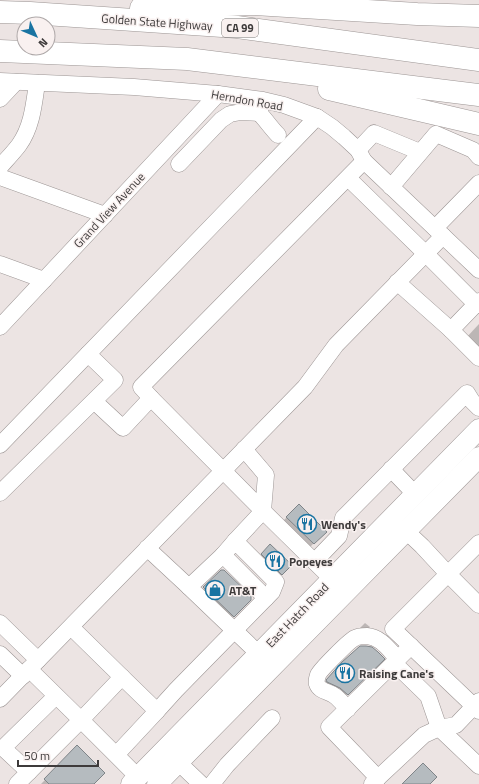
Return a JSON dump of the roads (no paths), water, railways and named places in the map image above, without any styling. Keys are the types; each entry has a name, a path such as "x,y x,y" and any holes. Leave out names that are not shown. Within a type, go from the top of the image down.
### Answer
{"highway":[{"path":"30,13 253,4 417,14 479,16"},
{"name":"Golden State Highway","path":"0,12 237,27 479,60"},
{"path":"370,45 479,50"},
{"path":"0,51 188,59 479,95"},
{"path":"257,67 336,91 479,124"}],"main road":[{"name":"East Hatch Road","path":"135,781 479,429"},
{"name":"East Hatch Road","path":"157,784 479,457"}],"street":[{"name":"Herndon Road","path":"0,81 134,87 218,94 261,106 284,105 317,117 332,127 391,186 479,269"},
{"path":"0,99 16,82"},
{"path":"0,167 19,145 26,133 32,119 37,83"},
{"name":"Grand View Avenue","path":"0,326 218,94"},
{"path":"207,106 221,120"},
{"path":"179,164 221,120 230,114 261,106 269,126 278,135"},
{"path":"0,444 317,117"},
{"path":"332,579 141,388 348,178 374,133 420,152"},
{"path":"391,186 436,134 473,150 479,157"},
{"path":"0,177 105,215"},
{"path":"348,178 478,303 451,330"},
{"path":"0,699 305,387 336,345 425,253 439,232 479,183"},
{"path":"0,264 44,280"},
{"path":"398,282 451,330 479,358"},
{"path":"0,493 116,380 88,354"},
{"path":"314,561 339,536 343,518 467,393 479,408"},
{"path":"95,402 123,428 151,398"},
{"path":"189,587 223,555 263,511 266,475 244,449"},
{"path":"391,470 415,494"},
{"path":"406,531 479,605"},
{"path":"116,755 156,711 272,592 276,582 235,541"},
{"path":"411,646 329,727 375,781 424,735 439,728 456,725 477,706 393,629 479,543"},
{"path":"147,548 259,654"},
{"path":"223,555 266,598"},
{"path":"0,623 30,668 116,755 135,781"},
{"path":"71,627 156,711"},
{"path":"348,709 334,695 321,690 316,680 318,674 352,639 365,636 375,637 383,643 396,661 428,696 439,728 479,766"},
{"path":"0,654 30,668"},
{"path":"17,784 122,677"},
{"path":"29,772 1,748 56,696"},
{"path":"212,784 227,765 272,718"},
{"path":"178,762 201,784"}],"place":[{"name":"Wendy's","path":"307,524"},
{"name":"Popeyes","path":"275,561"},
{"name":"AT&T","path":"215,590"},
{"name":"Raising Cane's","path":"345,673"}]}
